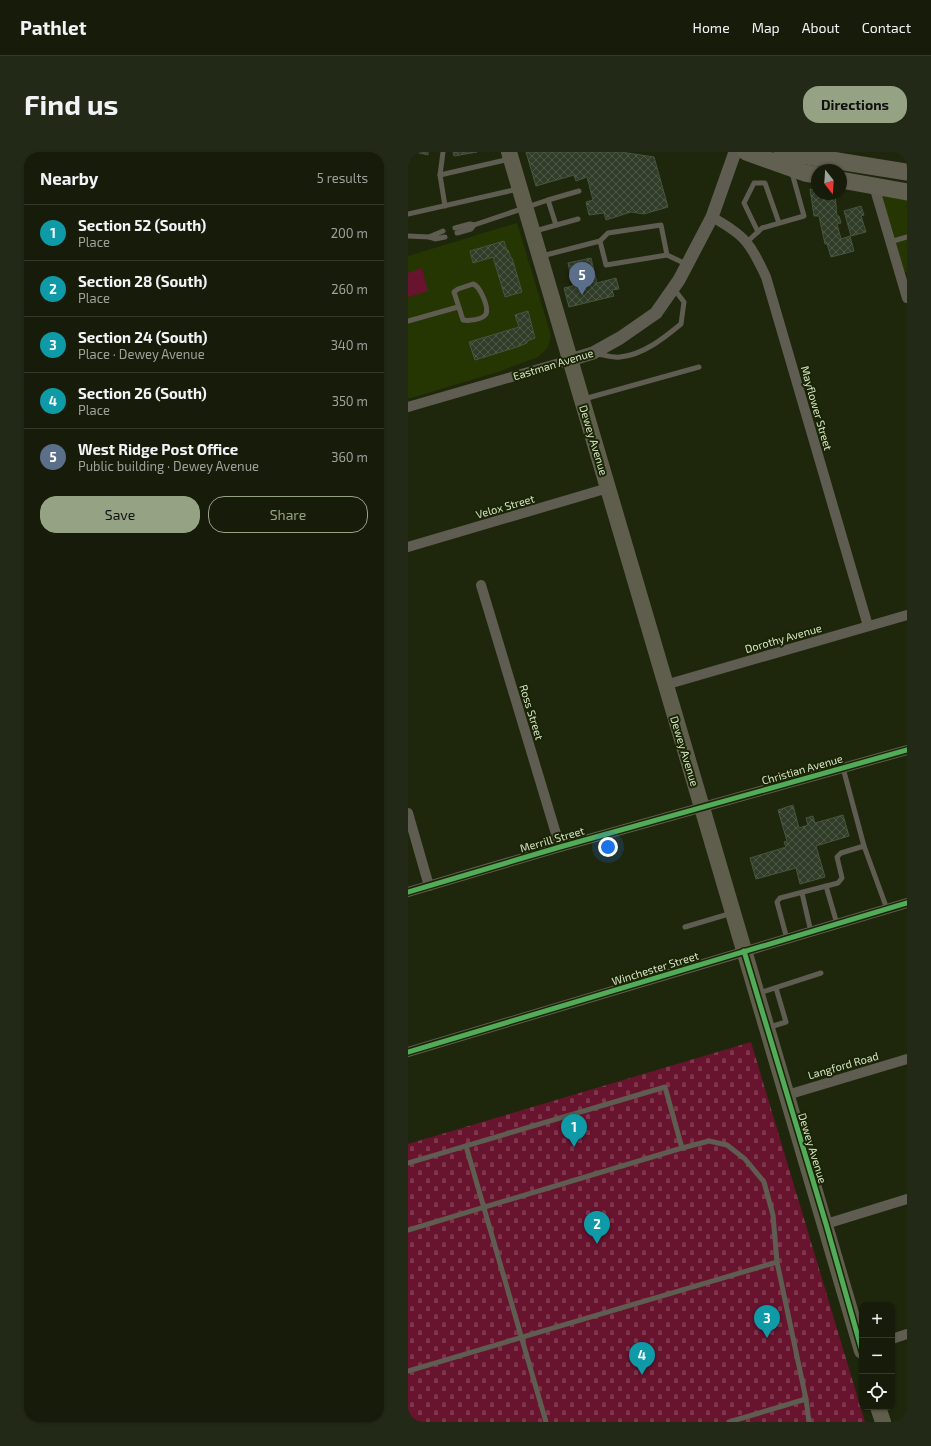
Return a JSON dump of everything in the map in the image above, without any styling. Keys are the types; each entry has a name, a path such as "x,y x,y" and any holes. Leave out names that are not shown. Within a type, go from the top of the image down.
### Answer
{"highway":[{"path":"746,152 789,156 833,156 907,172"},
{"path":"789,156 811,171"},
{"path":"847,181 907,192"}],"main road":[{"name":"Dewey Avenue","path":"510,155 766,1028 826,1224 859,1339"},
{"path":"879,1410 883,1422"}],"street":[{"name":"Eastman Avenue","path":"408,407 593,353 620,338 656,313 673,289 712,217 735,152"},
{"path":"874,186 907,298"},
{"name":"Mayflower Street","path":"712,217 736,231 747,242 753,249 766,277 868,626"},
{"name":"Velox Street","path":"408,547 608,488"},
{"name":"Ross Street","path":"481,585 560,847"},
{"name":"Dorothy Avenue","path":"665,685 907,615"},
{"name":"Christian Avenue","path":"702,807 907,750"},
{"name":"Merrill Street","path":"408,892 702,807"},
{"path":"408,813 429,886"},
{"name":"Winchester Street","path":"408,1052 907,903"},
{"name":"Langford Road","path":"787,1095 907,1059"},
{"path":"826,1224 907,1199"},
{"path":"895,1338 907,1334"}],"lane":[{"path":"443,152 440,175 445,206"},
{"path":"440,175 510,155"},
{"path":"747,242 762,228 804,216 789,156"},
{"path":"758,232 744,203 754,183 765,183 779,223"},
{"path":"408,214 519,188"},
{"path":"456,230 471,229 474,226 525,208 579,191"},
{"path":"548,200 556,225"},
{"path":"532,232 578,219"},
{"path":"539,256 600,241 608,233 661,225 667,255"},
{"path":"408,236 429,237 444,234"},
{"path":"890,242 907,237"},
{"path":"600,241 606,265 667,255 687,264"},
{"path":"473,284 478,285 486,314 483,317 472,320 463,320 458,307 454,292 458,289 473,284"},
{"path":"593,353 619,358 660,341 681,324 684,302 673,289"},
{"path":"408,321 458,307"},
{"path":"582,400 699,367"},
{"path":"843,768 864,846 887,909"},
{"path":"787,939 778,902 780,898 838,883 842,878 837,857 840,853 864,846"},
{"path":"826,886 837,924"},
{"path":"802,893 811,932"},
{"path":"685,927 733,912"},
{"path":"756,994 821,973"},
{"path":"766,1028 786,1022 776,988"},
{"path":"408,1163 665,1087 682,1148"},
{"path":"408,1230 682,1148 709,1141 727,1146 746,1159 764,1182 773,1215 777,1262 806,1399 809,1422"},
{"path":"466,1146 546,1422"},
{"path":"408,1371 777,1262"},
{"path":"729,1422 806,1399"}],"shaded area":[{"path":"874,186 907,192 907,272 900,274"},
{"path":"517,223 550,332 548,347 538,357 501,371 408,399 408,256"}],"green space":[{"path":"422,268 428,291 408,297 408,273"},
{"path":"751,1042 859,1402 859,1410 861,1410 865,1422 408,1422 408,1144"}],"building":[{"path":"415,152 428,152 428,155"},
{"path":"453,152 477,152 454,156"},
{"path":"526,152 621,152 654,157 668,207 644,214 631,212 606,220 604,213 589,215 586,202 593,200 587,177 576,181 574,175 536,186"},
{"path":"812,200 836,200 837,216 839,216 841,223 837,224 841,239 850,236 854,251 831,257 827,244 825,244 819,216 814,216"},
{"path":"861,206 864,215 861,216 866,232 851,236 844,211"},
{"path":"504,241 507,251 508,250 512,258 522,292 505,297 493,257 473,263 470,251"},
{"path":"591,258 597,283 616,278 619,289 612,290 614,296 569,307 564,288 573,286 568,263"},
{"path":"528,311 535,338 517,347 475,360 469,342 519,327 515,315"},
{"path":"793,805 799,828 808,825 806,818 813,816 815,823 843,815 849,836 816,846 825,877 800,884 796,868 756,879 750,858 786,847 784,842 787,841 778,810"}],"cycle path":[{"path":"408,892 560,847 907,750"},
{"path":"408,1052 907,903"},
{"path":"744,951 826,1224 859,1340"}],"place":[{"name":"West Ridge Post Office","path":"582,295"},
{"name":"Section 52 (South)","path":"574,1147"},
{"name":"Section 28 (South)","path":"597,1244"},
{"name":"Section 24 (South)","path":"767,1338"},
{"name":"Section 26 (South)","path":"642,1375"}]}
